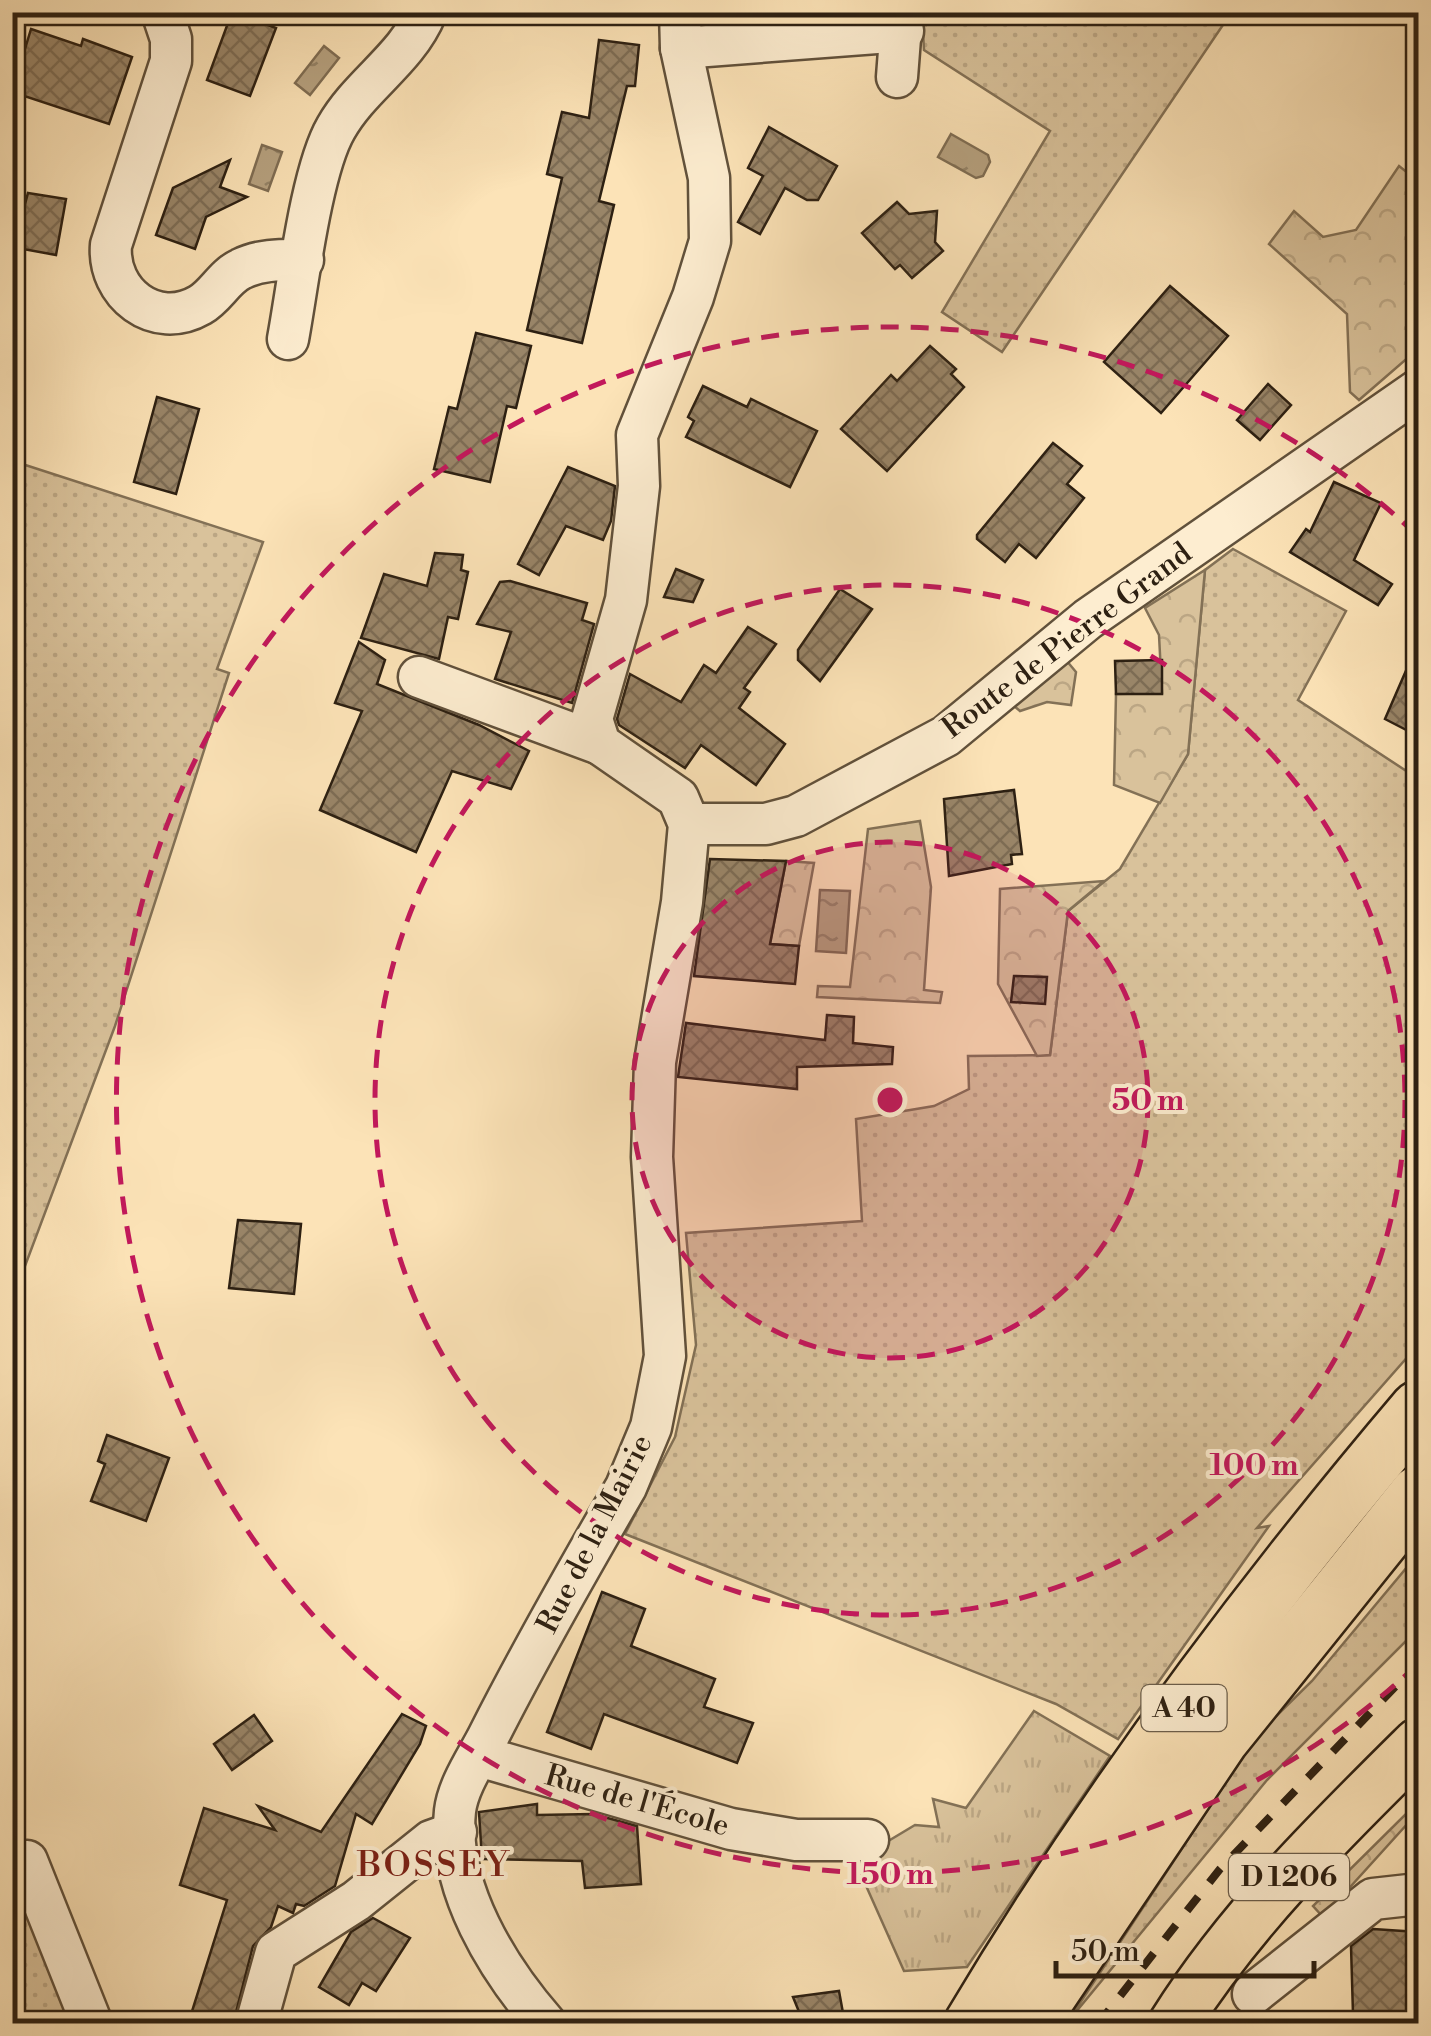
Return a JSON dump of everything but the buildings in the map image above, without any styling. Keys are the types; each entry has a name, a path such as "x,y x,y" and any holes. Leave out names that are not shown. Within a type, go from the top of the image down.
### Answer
{"highway":[{"name":"A 40","path":"972,2024 1072,1865 1233,1639 1418,1409"},
{"name":"A 40","path":"1029,2024 1221,1740 1418,1494"}],"main road":[{"name":"D 1206","path":"1174,2024 1219,1958 1292,1874 1418,1744"}],"street":[{"path":"162,12 171,38 171,61 111,245 112,266 121,288 150,310 186,311 203,304 240,269 274,260 303,260"},
{"path":"288,339 332,134 354,103 408,47 426,12"},
{"path":"596,736 626,600 638,486 637,435 693,296 710,241 708,178 681,30 902,22 897,77"},
{"name":"Route de Pierre Grand","path":"689,824 766,824 796,816 946,736 1088,619 1418,390"},
{"path":"419,677 596,736 678,798 689,824"},
{"name":"Rue de la Mairie","path":"546,2024 520,1993 469,1900 458,1865 459,1796 626,1487 658,1402 666,1326 652,1157 655,1062 682,902 689,824"},
{"name":"Rue de l'École","path":"478,1756 731,1829 796,1840 868,1840"},
{"path":"256,2024 276,1952 356,1901 431,1841 456,1832"},
{"path":"26,1861 92,2024"},
{"path":"1254,1994 1372,1899 1418,1894"}],"green space":[{"path":"1224,12 1229,16 1002,352 942,312 1050,131 924,50 922,13"},
{"path":"1399,166 1418,181 1418,349 1359,400 1350,392 1347,314 1269,244 1294,211 1323,237 1356,230"},
{"path":"13,461 263,542 217,669 229,673 115,1026 13,1298"},
{"path":"1233,549 1346,611 1298,700 1414,776 1418,770 1418,1345 1257,1528 1269,1526 1118,1739 1056,1704 625,1534 675,1437 696,1345 686,1233 862,1221 856,1119 934,1106 969,1089 968,1056 1050,1055 1068,911 1120,869 1188,754 1205,570"},
{"path":"1205,570 1188,754 1160,803 1114,785 1116,694 1162,693 1159,635 1145,608"},
{"path":"1066,660 1076,672 1071,705 1047,702 1020,711 1014,706"},
{"path":"920,821 931,887 924,990 942,992 940,1003 817,997 818,986 850,987 868,829"},
{"path":"786,861 814,863 799,946 770,944"},
{"path":"1104,881 1068,911 1050,1055 1037,1056 998,984 1000,889"},
{"path":"1418,1554 1418,1629 1267,1780 1066,2024 1257,1735 1312,1681"},
{"path":"1034,1711 1110,1756 967,1967 904,1971 855,1861 915,1825 939,1827 933,1799 966,1808"},
{"path":"1418,1802 1418,1812 1323,1917 1313,1906"},
{"path":"12,1863 79,2023 13,2023"}],"water":[{"path":"324,46 339,58 310,95 295,83"},
{"path":"951,134 988,155 990,162 983,176 976,178 938,157"},
{"path":"262,145 282,152 268,191 249,184"},
{"path":"820,890 850,891 846,953 816,951"}],"railway":[{"path":"1098,2024 1220,1869 1418,1663"}],"district":[{"name":"BOSSEY","path":"434,1865"}]}
